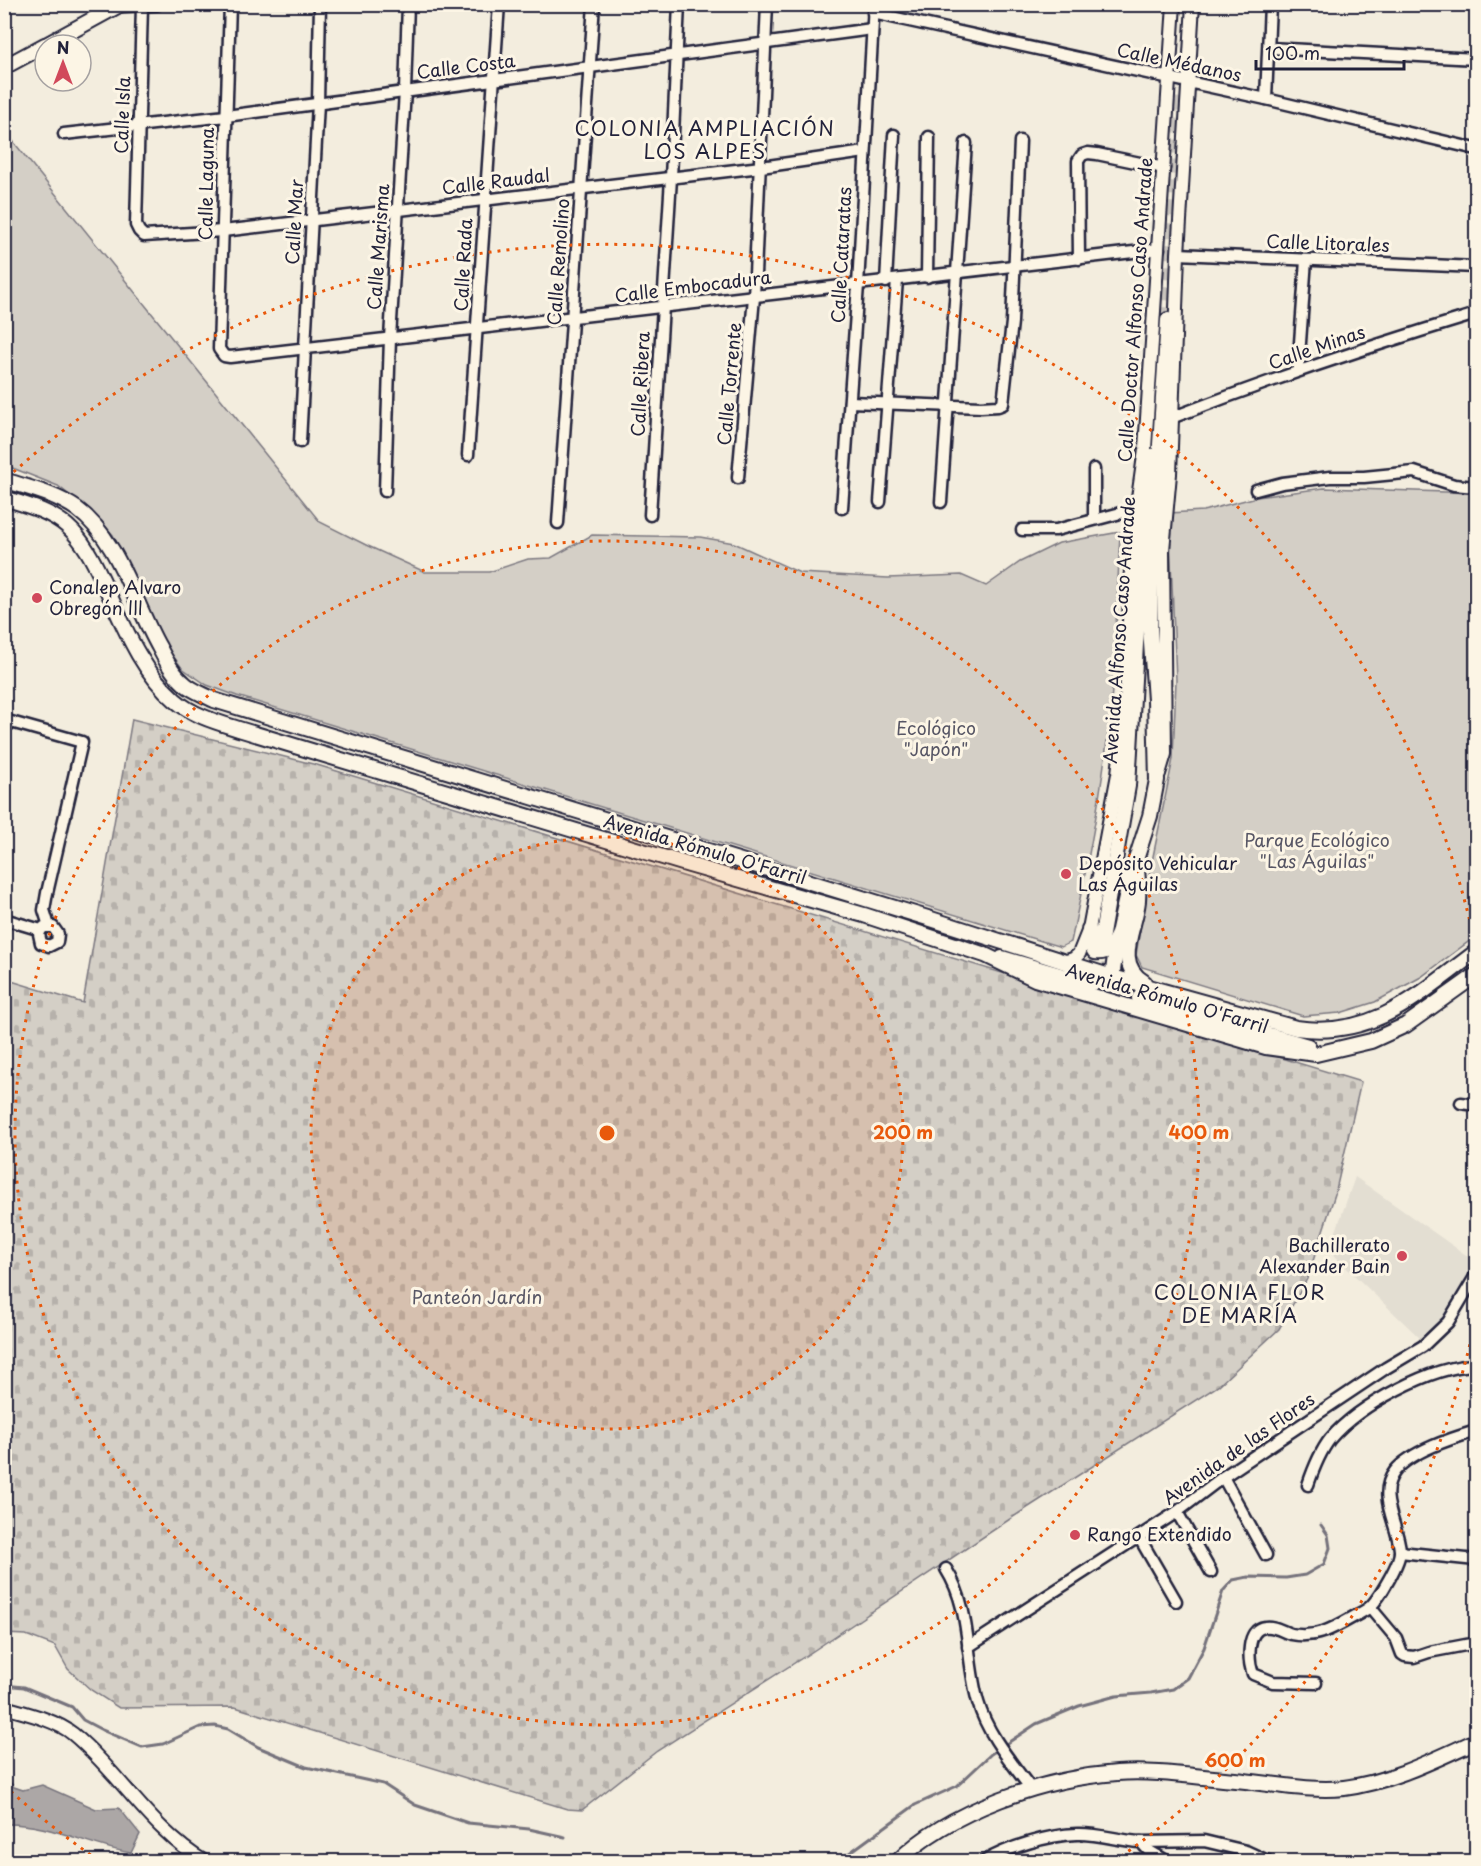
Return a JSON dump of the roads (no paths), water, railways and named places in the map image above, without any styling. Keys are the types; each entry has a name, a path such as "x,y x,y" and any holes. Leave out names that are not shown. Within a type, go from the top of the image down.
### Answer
{"main road":[{"path":"68,33 120,5"},
{"path":"4,67 33,51"},
{"name":"Avenida Alfonso Caso Andrade","path":"1101,940 1128,786 1134,689 1131,663 1164,321 1150,629 1155,700 1156,780 1150,816 1131,875 1118,934 1114,965 1109,976"},
{"name":"Avenida Rómulo O'Farril","path":"4,480 53,496 69,504 96,527 111,549 171,669 187,686 214,700 932,919 1109,976 1296,1028 1313,1030 1347,1028 1384,1017 1476,952"},
{"name":"Avenida Rómulo O'Farril","path":"4,498 54,517 68,526 92,557 135,648 154,679 176,702 206,718 925,935 985,955 1035,979 1266,1047 1316,1054 1371,1041 1406,1025 1476,975"},
{"path":"1126,703 1134,689"},
{"path":"1136,862 1138,903 1127,954 1128,965 1138,979 1151,987"},
{"path":"925,935 932,919"},
{"path":"1089,929 1091,948 1099,952 1107,951 1112,947 1118,934"},
{"path":"985,955 1009,959 1087,983 1105,981 1109,976"},
{"path":"1139,998 1307,1046 1343,1048"},
{"path":"897,1862 945,1826 981,1808 1031,1789 1085,1777 1118,1773 1342,1788 1376,1782 1409,1771 1476,1741"}],"street":[{"path":"120,5 157,4"},
{"name":"Calle Laguna","path":"230,4 219,349 224,356 230,357"},
{"name":"Calle Mar","path":"300,442 318,104 320,4"},
{"name":"Calle Marisma","path":"385,491 390,338 399,209 408,4"},
{"name":"Calle Rada","path":"468,455 499,4"},
{"name":"Calle Remolino","path":"558,523 594,4"},
{"name":"Calle Ribera","path":"650,514 671,177 679,4"},
{"name":"Calle Torrente","path":"738,478 754,297 768,4"},
{"name":"Calle Doctor Alfonso Caso Andrade","path":"1063,962 1079,954 1089,929 1118,781 1131,663 1129,582 1145,449 1174,4"},
{"name":"Calle Doctor Alfonso Caso Andrade","path":"1156,780 1165,754 1163,550 1170,474 1178,255 1193,4"},
{"path":"1266,99 1270,4"},
{"name":"Calle Isla","path":"136,225 142,6"},
{"name":"Calle Médanos","path":"873,9 1476,149"},
{"name":"Calle Cataratas","path":"842,508 858,285 873,9"},
{"name":"Calle Costa","path":"64,134 226,116 872,29"},
{"path":"1269,48 1476,59"},
{"path":"880,502 892,281 894,135"},
{"path":"927,277 929,137"},
{"path":"850,402 998,406 1004,400 1011,322 1020,141"},
{"path":"941,502 966,143"},
{"name":"Calle Raudal","path":"136,225 144,236 223,231 581,189 865,152"},
{"path":"1079,259 1078,161 1082,155 1096,154 1164,168"},
{"name":"Calle Embocadura","path":"230,357 1159,249"},
{"name":"Calle Litorales","path":"1178,255 1476,267"},
{"path":"1299,370 1306,260"},
{"name":"Calle Minas","path":"1172,418 1299,370 1476,314"},
{"path":"1094,469 1094,519"},
{"path":"1256,490 1282,483 1330,477 1364,477 1414,472 1454,485 1476,487"},
{"path":"1022,530 1056,530 1136,509"},
{"path":"4,720 82,742 47,893 44,910 45,928 4,919"},
{"path":"1461,1103 1476,1105"},
{"name":"Avenida de las Flores","path":"968,1647 1177,1512 1223,1477 1386,1368 1424,1346 1448,1322 1476,1275"},
{"path":"1308,1485 1328,1442 1342,1426 1374,1403 1430,1376 1476,1365"},
{"path":"1316,1683 1273,1682 1253,1674 1249,1650 1253,1637 1259,1629 1266,1626 1291,1634 1314,1635 1331,1630 1370,1607 1388,1581 1400,1552 1387,1494 1395,1470 1439,1443 1476,1431"},
{"path":"1223,1477 1266,1555"},
{"path":"1177,1512 1211,1572"},
{"path":"1139,1537 1176,1601"},
{"path":"1400,1552 1476,1560"},
{"path":"949,1573 963,1608 978,1704 998,1741 1031,1789"},
{"path":"1370,1607 1396,1638 1405,1656 1414,1657 1476,1643"},
{"path":"4,1707 34,1715 72,1732 136,1799 160,1828 206,1862"},
{"path":"983,1862 1019,1846 1076,1834 1141,1842 1204,1841 1246,1851 1270,1862"},
{"path":"1141,1842 1148,1850 1168,1862"}],"waterway":[{"path":"837,1862 915,1805 957,1786 991,1754 1036,1724 1079,1706 1116,1696 1173,1689 1188,1678 1204,1648 1223,1591 1233,1580 1248,1577 1286,1578 1305,1575 1324,1564 1330,1548 1328,1535 1321,1525"},
{"path":"4,1685 24,1687 72,1707 83,1720 142,1747 163,1744 200,1727 215,1726 228,1729 258,1747 306,1767 383,1784 415,1805 468,1823 529,1829 565,1837"}],"tunnel":[{"path":"1161,321 1174,90"},
{"path":"1101,942 1104,960 1111,976 1123,989 1139,998"}],"place":[{"name":"Conalep Alvaro Obregón lll","path":"37,598"},
{"name":"Depósito Vehicular Las Águilas","path":"1066,874"},
{"name":"Bachillerato Alexander Bain","path":"1402,1256"},
{"name":"Rango Extendido","path":"1075,1535"}],"district":[{"name":"COLONIA AMPLIACIÓN LOS ALPES","path":"705,140"},
{"name":"COLONIA FLOR DE MARÍA","path":"1240,1304"}],"park label":[{"name":"Ecológico \"Japón\"","path":"936,739"},
{"name":"Parque Ecológico \"Las Águilas\"","path":"1317,851"},
{"name":"Panteón Jardín","path":"477,1298"}]}
